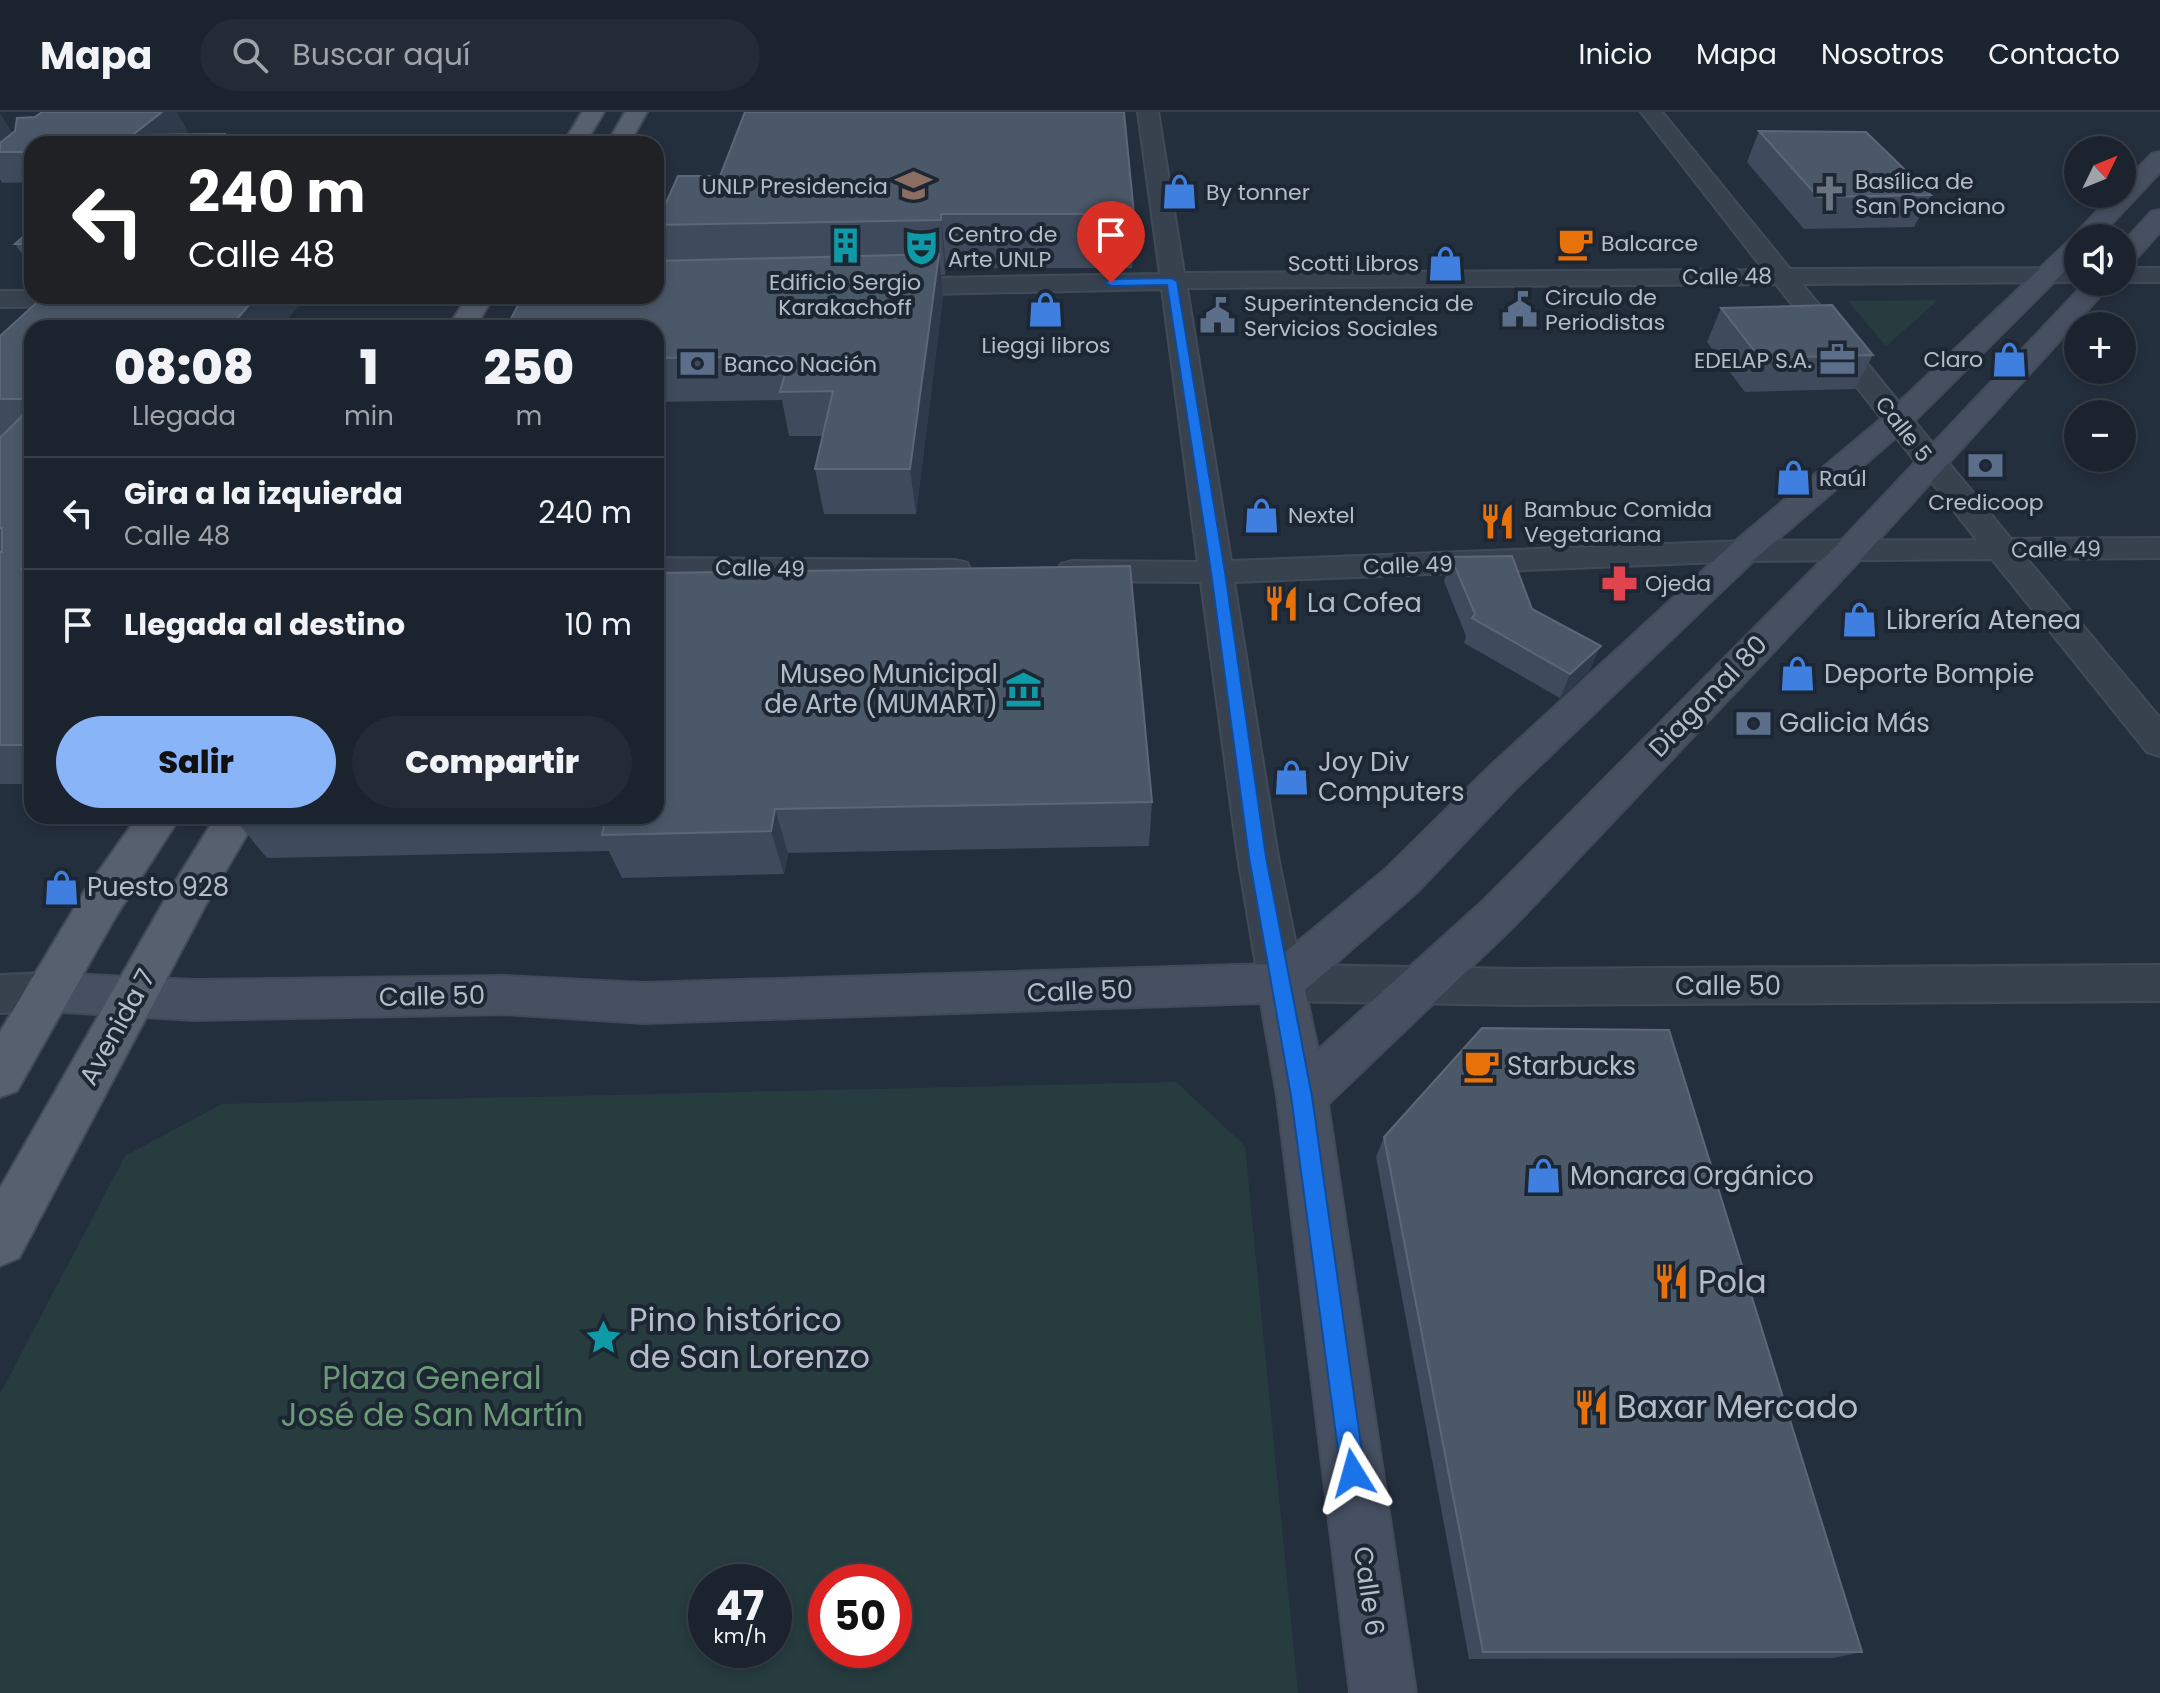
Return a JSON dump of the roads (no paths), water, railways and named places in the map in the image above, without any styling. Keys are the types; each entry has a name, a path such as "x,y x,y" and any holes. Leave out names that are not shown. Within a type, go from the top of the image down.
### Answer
{"main road":[{"path":"579,136 593,112"},
{"path":"622,136 636,112"},
{"path":"2097,224 2160,159"},
{"path":"2136,244 2160,217"},
{"path":"1281,983 1402,880 1500,780 1744,551 1898,420 2064,258"},
{"name":"Diagonal 80","path":"1302,1096 1500,912 1850,551 2087,296"},
{"path":"0,1076 100,904 155,824"},
{"name":"Avenida 7","path":"0,1240 232,824"},
{"name":"Calle 50","path":"47,992 133,998 505,995 644,1003 1281,983"},
{"name":"Calle 6","path":"1281,983 1302,1096 1383,1693"}],"street":[{"name":"Calle 6","path":"1148,112 1258,857 1281,983"},
{"name":"Calle 5","path":"1651,112 2160,743"},
{"name":"Calle 48","path":"859,287 1171,281 2064,275"},
{"path":"2136,275 2160,275"},
{"path":"0,299 24,299"},
{"name":"Calle 49","path":"1046,571 1218,572 1744,551 2160,548"},
{"name":"Calle 49","path":"664,568 984,570"},
{"name":"Calle 50","path":"1281,983 1421,986 2160,983"},
{"name":"Calle 50","path":"0,994 47,992"}],"place":[{"name":"UNLP Presidencia","path":"914,186"},
{"name":"By tonner","path":"1180,192"},
{"name":"Basílica de San Ponciano","path":"1829,194"},
{"name":"Balcarce","path":"1575,243"},
{"name":"Edificio Sergio Karakachoff","path":"845,246"},
{"name":"Centro de Arte UNLP","path":"922,247"},
{"name":"Scotti Libros","path":"1445,263"},
{"name":"Lieggi libros","path":"1046,309"},
{"name":"Circulo de Periodistas","path":"1519,310"},
{"name":"Superintendencia de Servicios Sociales","path":"1218,316"},
{"name":"Claro","path":"2009,359"},
{"name":"EDELAP S.A.","path":"1838,360"},
{"name":"Banco Nación","path":"698,364"},
{"name":"Credicoop","path":"1986,466"},
{"name":"Raúl","path":"1793,478"},
{"name":"Nextel","path":"1262,515"},
{"name":"Bambuc Comida Vegetariana","path":"1498,522"},
{"name":"Ojeda","path":"1619,583"},
{"name":"La Cofea","path":"1281,603"},
{"name":"Librería Atenea","path":"1860,620"},
{"name":"Deporte Bompie","path":"1798,674"},
{"name":"Museo Municipal de Arte (MUMART)","path":"1024,689"},
{"name":"Galicia Más","path":"1753,723"},
{"name":"Joy Div Computers","path":"1292,777"},
{"name":"Puesto 928","path":"61,887"},
{"name":"Starbucks","path":"1481,1066"},
{"name":"Monarca Orgánico","path":"1544,1176"},
{"name":"Pola","path":"1672,1282"},
{"name":"Pino histórico de San Lorenzo","path":"603,1338"},
{"name":"Baxar Mercado","path":"1591,1407"}],"park label":[{"name":"Plaza General José de San Martín","path":"432,1396"}]}
